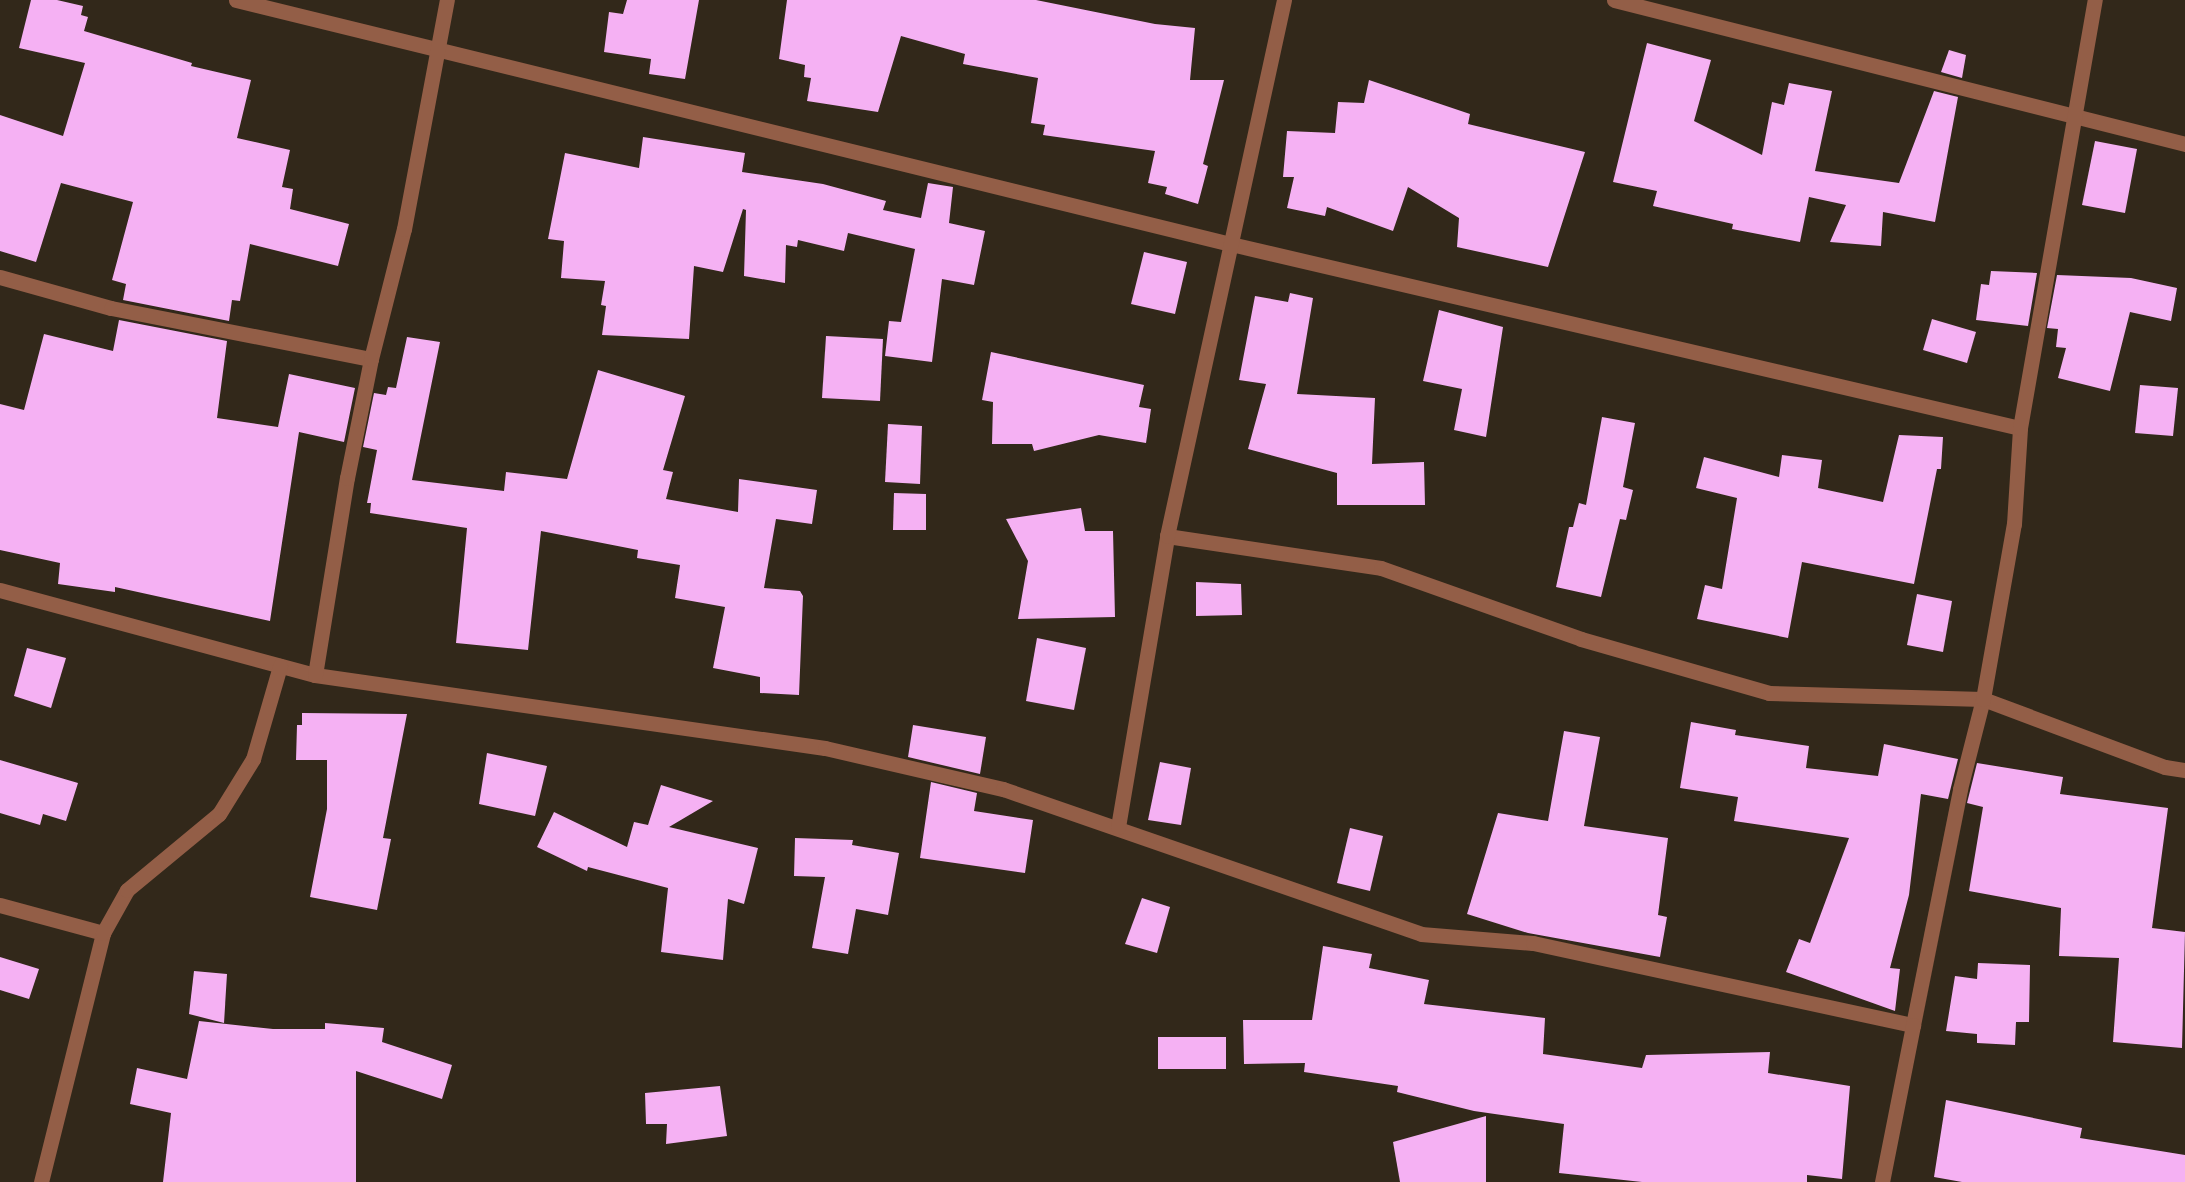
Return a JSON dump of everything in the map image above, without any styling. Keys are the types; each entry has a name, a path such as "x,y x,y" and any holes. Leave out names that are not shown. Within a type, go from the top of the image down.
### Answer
{"street":[{"path":"236,0 436,51 1231,244 2020,428"},
{"path":"315,675 347,478 371,359 404,229 447,0"},
{"path":"1118,827 1167,536 1284,0"},
{"path":"1614,0 2185,144"},
{"path":"1882,1182 1960,789 1983,699 2014,524 2020,428 2095,0"},
{"path":"0,278 111,308 371,359"},
{"path":"1167,536 1381,568 1581,639 1769,693 1983,699 2165,767 2185,770"},
{"path":"0,590 315,675 825,748 1003,789 1118,827 1243,875 1421,934 1533,943 1913,1025"},
{"path":"41,1182 103,933 128,890 219,814 254,759 280,666"},
{"path":"0,905 103,933"}],"building":[{"path":"31,0 57,0 83,6 81,15 88,17 84,31 192,63 191,66 251,80 237,138 290,150 282,187 293,189 290,209 349,224 338,266 250,244 240,301 232,300 229,321 123,300 126,284 112,280 133,202 61,183 36,262 0,251 0,115 63,136 85,63 19,48"},
{"path":"627,0 699,0 685,79 649,74 651,59 604,52 609,12 623,14"},
{"path":"787,0 1036,0 1155,24 1195,28 1190,80 1224,80 1203,164 1208,166 1198,204 1165,194 1167,187 1148,183 1155,151 1043,135 1045,125 1031,123 1038,78 963,64 965,54 901,36 878,112 807,101 811,78 804,77 805,65 779,59"},
{"path":"1647,43 1711,60 1694,121 1762,155 1772,102 1784,105 1789,83 1832,91 1815,171 1899,183 1934,91 1958,97 1935,222 1883,212 1881,246 1830,242 1846,205 1809,197 1800,242 1732,229 1733,224 1653,206 1657,191 1613,182"},
{"path":"1949,50 1966,55 1962,78 1941,72"},
{"path":"1369,80 1470,114 1468,124 1585,152 1548,267 1457,247 1459,218 1408,187 1393,231 1327,207 1325,216 1287,208 1294,177 1283,177 1287,131 1335,133 1338,102 1364,103"},
{"path":"643,137 745,153 742,172 823,184 886,201 883,210 921,218 928,183 953,187 949,223 985,231 974,285 942,279 932,362 885,356 889,321 901,322 915,249 848,233 844,251 798,240 797,247 786,245 785,283 744,276 746,210 743,209 723,272 694,266 689,339 602,335 606,306 601,305 605,281 561,278 564,241 548,239 565,153 639,168"},
{"path":"2095,141 2137,149 2125,213 2082,205"},
{"path":"1144,252 1187,262 1175,314 1131,304"},
{"path":"1991,271 2037,273 2028,326 1976,320 1981,284 1989,285"},
{"path":"2057,275 2131,278 2177,288 2171,321 2130,312 2110,391 2058,378 2066,348 2056,347 2058,329 2047,328"},
{"path":"1290,293 1313,298 1297,394 1375,398 1372,464 1424,462 1425,505 1337,505 1337,473 1248,449 1266,384 1239,380 1255,296 1288,302"},
{"path":"1439,310 1503,327 1486,437 1454,430 1462,389 1423,381"},
{"path":"1932,319 1976,332 1967,363 1923,350"},
{"path":"119,320 227,341 217,418 278,427 289,374 355,388 344,442 299,432 270,621 115,587 115,592 58,584 60,563 0,550 0,404 24,410 44,334 113,351"},
{"path":"826,336 883,339 880,401 822,398"},
{"path":"407,337 440,342 412,480 504,491 506,472 567,479 598,370 685,396 663,470 673,472 666,499 738,512 739,479 817,490 812,524 776,519 764,588 800,591 803,596 799,695 760,693 760,677 713,668 725,607 675,598 680,565 637,558 638,550 541,531 528,650 456,643 467,528 370,513 371,503 367,503 377,450 363,447 374,393 386,395 388,387 396,388"},
{"path":"991,352 1144,385 1139,407 1151,409 1146,443 1099,435 1034,451 1032,444 992,444 993,402 982,400"},
{"path":"2140,385 2178,388 2173,436 2135,433"},
{"path":"1602,417 1635,423 1623,487 1633,490 1626,520 1620,519 1601,597 1556,587 1569,527 1573,527 1579,503 1586,505"},
{"path":"888,424 922,426 920,484 885,482"},
{"path":"1899,435 1943,437 1941,469 1937,469 1914,584 1802,562 1788,638 1697,619 1705,585 1722,589 1737,498 1696,488 1704,457 1779,477 1782,455 1822,460 1818,488 1883,502"},
{"path":"894,493 926,494 926,530 893,530"},
{"path":"1081,508 1085,531 1113,531 1115,617 1018,619 1028,561 1006,519"},
{"path":"1196,582 1241,584 1242,615 1196,616"},
{"path":"1917,594 1952,601 1943,652 1907,645"},
{"path":"1037,638 1086,648 1074,710 1026,701"},
{"path":"27,648 66,658 51,708 14,696"},
{"path":"302,713 407,714 383,838 391,839 377,910 310,897 327,809 327,760 296,760 297,725 302,725"},
{"path":"1691,722 1736,730 1735,735 1809,746 1806,768 1878,776 1884,744 1958,759 1948,799 1921,794 1909,895 1890,968 1900,969 1895,1011 1786,972 1799,939 1810,943 1849,838 1734,821 1738,797 1680,788"},
{"path":"913,725 986,737 980,774 908,757"},
{"path":"1564,731 1600,737 1584,826 1668,838 1658,915 1667,917 1660,957 1528,933 1467,914 1498,813 1548,821"},
{"path":"487,753 547,766 535,816 479,804"},
{"path":"0,760 78,783 66,821 43,814 40,825 0,813"},
{"path":"1160,762 1191,768 1181,825 1148,820"},
{"path":"1977,763 2063,777 2060,794 2168,808 2152,928 2185,932 2182,1048 2113,1042 2119,958 2059,956 2061,908 1969,891 1983,807 1967,803"},
{"path":"931,782 977,793 974,811 1033,820 1025,873 920,858"},
{"path":"661,785 713,801 669,827 758,848 744,904 728,899 723,960 661,952 668,888 588,867 587,871 537,847 554,812 627,847 634,822 648,825"},
{"path":"1350,828 1383,836 1370,891 1337,883"},
{"path":"795,838 853,840 852,845 899,853 888,915 856,909 848,954 812,948 825,877 794,876"},
{"path":"1142,898 1170,907 1157,953 1125,944"},
{"path":"1323,946 1372,954 1369,968 1429,980 1424,1004 1545,1018 1543,1054 1642,1068 1646,1055 1770,1052 1768,1073 1850,1086 1842,1179 1807,1175 1807,1182 1642,1182 1559,1173 1564,1124 1474,1111 1397,1092 1398,1086 1304,1072 1305,1063 1244,1064 1243,1020 1312,1020"},
{"path":"0,957 39,969 29,999 0,990"},
{"path":"1978,963 2030,965 2029,1022 2016,1022 2015,1045 1977,1043 1977,1034 1946,1031 1955,976 1977,979"},
{"path":"194,971 227,974 224,1023 189,1014"},
{"path":"199,1021 273,1029 325,1029 325,1023 384,1028 382,1042 452,1065 442,1099 356,1071 356,1182 163,1182 171,1113 130,1104 137,1068 187,1079"},
{"path":"1158,1037 1226,1037 1226,1069 1158,1069"},
{"path":"720,1086 727,1136 666,1144 667,1124 646,1124 645,1093"},
{"path":"1946,1100 2082,1128 2080,1138 2185,1155 2185,1182 1962,1182 1934,1177"},
{"path":"1486,1116 1486,1182 1400,1182 1393,1142"}]}
